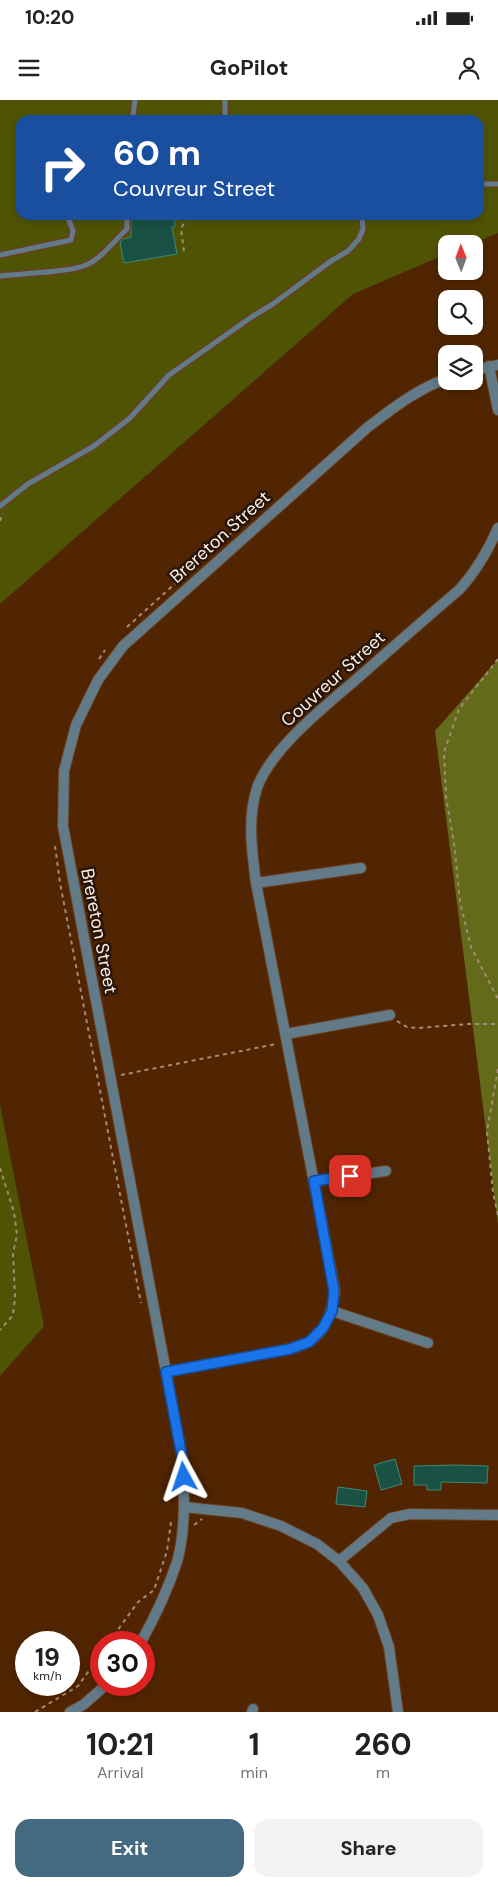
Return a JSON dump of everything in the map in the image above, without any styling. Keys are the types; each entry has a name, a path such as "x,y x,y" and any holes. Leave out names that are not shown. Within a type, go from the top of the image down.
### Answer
{"street":[{"path":"493,365 498,410"},
{"name":"Brereton Street","path":"146,1631 165,1593 177,1560 177,1522 184,1507 183,1462 63,826 64,771 76,725 83,710 98,680 123,646 154,616 368,427 399,404 438,381"},
{"name":"Couvreur Street","path":"166,1372 296,1347 309,1342 323,1328 332,1311 334,1291 256,883 251,820 257,788 270,764 302,726 460,589 474,573 489,550 498,528"},
{"path":"256,883 361,868"},
{"path":"287,1038 390,1016"},
{"path":"314,1181 386,1171"},
{"path":"332,1311 428,1343"},
{"path":"184,1507 242,1513 281,1526 318,1544 339,1561 363,1588 378,1615 389,1647 398,1712"},
{"path":"339,1561 391,1518 410,1514 498,1515"},
{"path":"70,1712 83,1705 93,1696"}],"lane":[{"path":"133,115 135,100"},
{"path":"225,100 225,115"},
{"path":"484,184 498,184"},
{"path":"0,255 71,240 73,232 69,220"},
{"path":"0,276 86,265 96,259 127,229 127,220"},
{"path":"0,506 28,484 94,446 130,418 169,375 273,304 331,261 348,252 359,239 363,229 362,220"}],"path":[{"path":"184,251 181,229 186,220"},
{"path":"126,627 253,514"},
{"path":"97,663 107,648"},
{"path":"498,659 459,709 444,752 446,797 454,843 460,902 471,947 498,999"},
{"path":"54,838 60,883 141,1304"},
{"path":"494,992 498,994"},
{"path":"390,1016 407,1027 498,1024"},
{"path":"97,1079 287,1038"},
{"path":"498,1069 487,1131 493,1193 498,1215"},
{"path":"0,1168 14,1212 17,1235 13,1253 15,1297 13,1316 0,1330"},
{"path":"117,1631 138,1602 154,1590 177,1522 195,1525 203,1518"},
{"path":"35,1712 78,1686 90,1669"}],"shaded area":[{"path":"0,100 498,100 498,233 483,239 483,235 438,235 438,257 353,294 0,604"},
{"path":"0,1105 44,1326 0,1376"}],"green space":[{"path":"498,659 498,1224 435,731"}],"building":[{"path":"131,220 174,220 175,226 172,227 177,254 124,263 120,242 131,237"},
{"path":"395,1459 402,1484 381,1490 374,1465"},
{"path":"414,1466 488,1466 487,1483 441,1482 441,1490 427,1490 427,1485 414,1485"},
{"path":"338,1487 367,1491 365,1507 336,1504"}],"route":[{"path":"184,1477 183,1462 166,1372 290,1349 309,1342 323,1328 332,1311 334,1291 314,1181 350,1176"}]}
